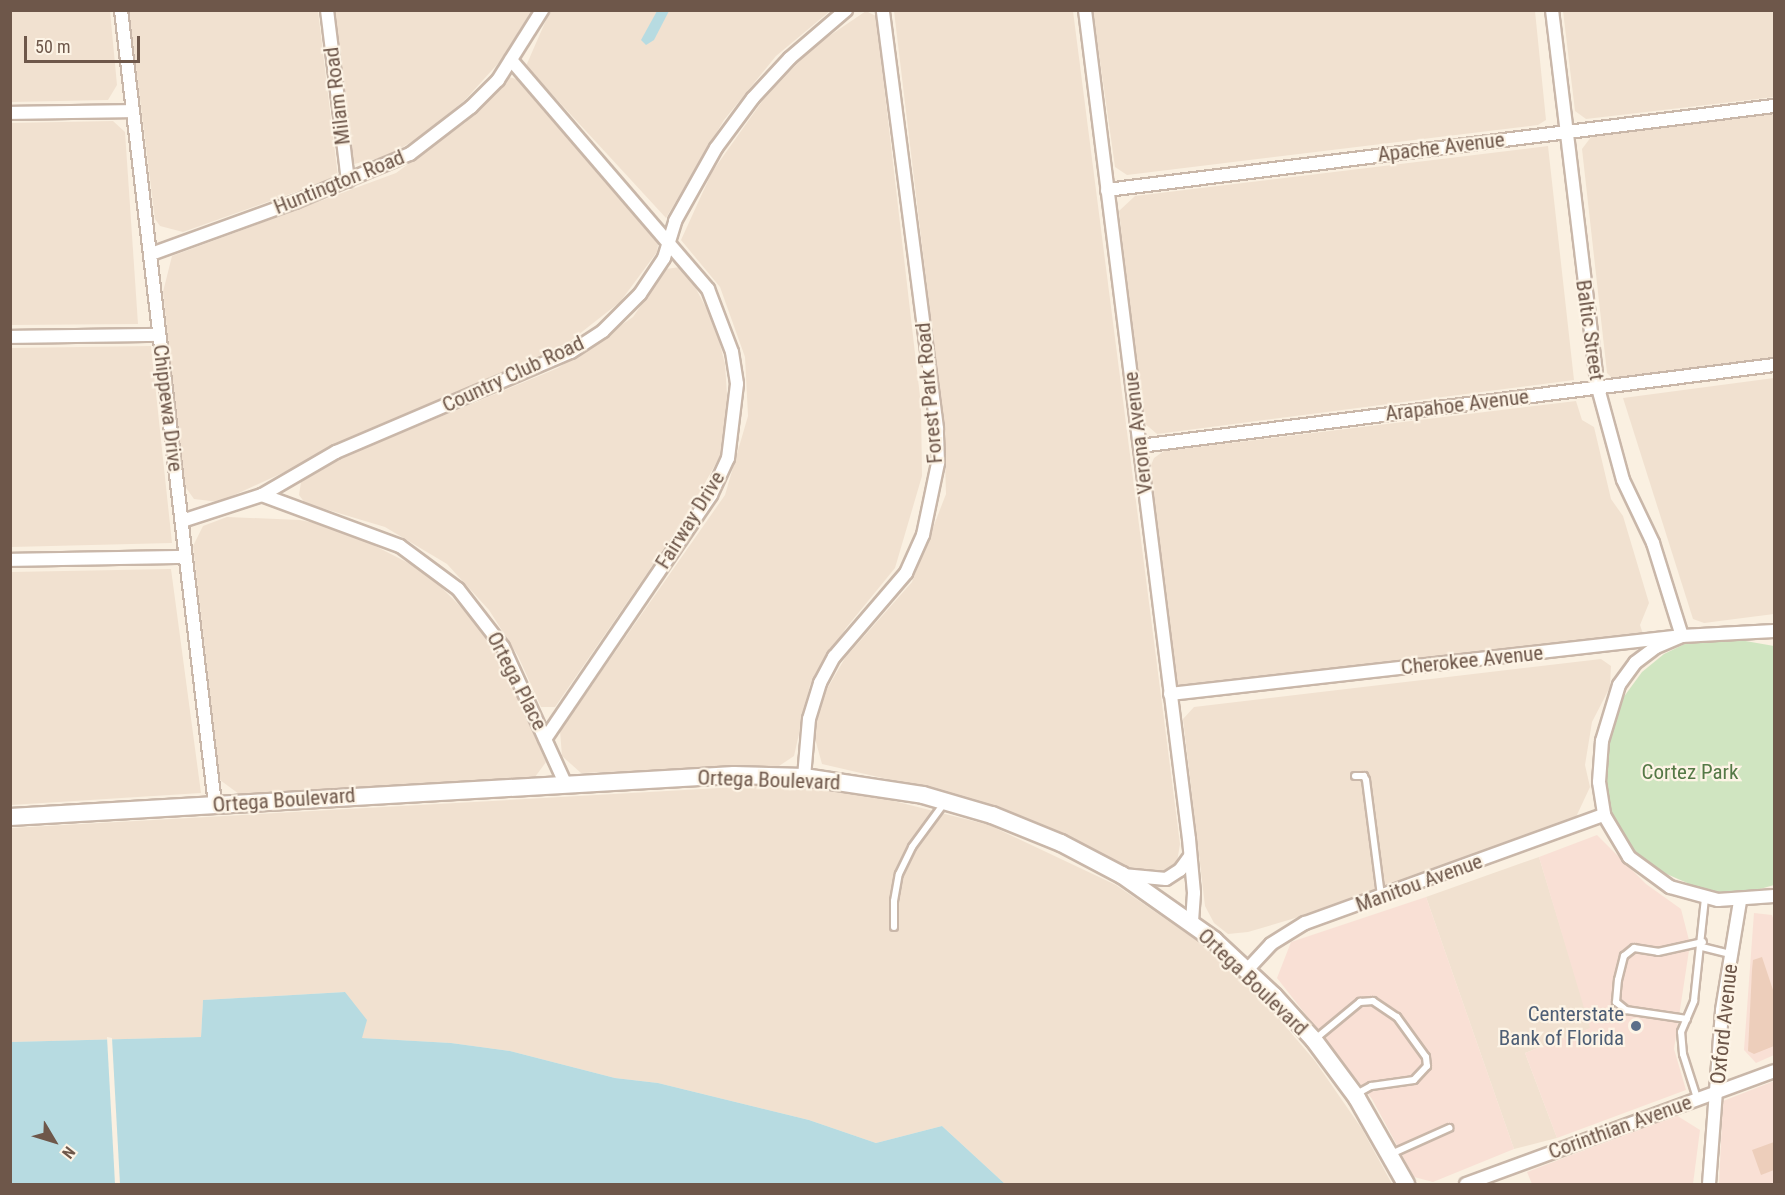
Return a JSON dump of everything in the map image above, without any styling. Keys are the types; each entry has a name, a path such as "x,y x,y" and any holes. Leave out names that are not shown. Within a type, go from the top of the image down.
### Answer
{"main road":[{"name":"Ortega Boulevard","path":"10,817 565,783 734,775 804,777 902,790 945,801 1036,832 1122,875 1192,923 1247,970 1314,1040 1354,1095 1391,1154 1406,1185"}],"street":[{"name":"Chippewa Drive","path":"121,10 215,804"},
{"name":"Milam Road","path":"327,10 348,181"},
{"name":"Huntington Road","path":"151,254 396,162 435,136 471,107 512,60 542,10"},
{"name":"Country Club Road","path":"182,521 262,495 336,452 571,352 603,331 634,301 664,258 675,221 716,148 753,98 790,58 846,10"},
{"name":"Forest Park Road","path":"804,777 809,719 820,683 834,657 906,573 923,535 938,463 937,428 883,10"},
{"name":"Verona Avenue","path":"1085,10 1190,856 1194,893 1192,923"},
{"name":"Baltic Street","path":"1552,10 1598,387 1623,480 1653,543 1682,636"},
{"name":"Fairway Drive","path":"512,60 670,240 708,289 732,352 737,384 728,458 711,495 545,739"},
{"name":"Apache Avenue","path":"1107,190 1774,106"},
{"path":"10,113 132,111"},
{"path":"10,337 159,335"},
{"name":"Arapahoe Avenue","path":"1140,446 1774,365"},
{"name":"Ortega Place","path":"262,495 400,546 458,589 503,647 565,783"},
{"path":"10,560 185,557"},
{"name":"Cherokee Avenue","path":"1170,694 1682,636 1771,633"},
{"path":"1682,636 1656,647 1635,663 1619,685 1602,741 1599,782 1604,815 1617,841 1640,866 1670,887 1705,898 1740,901 1774,896"},
{"name":"Manitou Avenue","path":"1247,970 1271,944 1298,927 1604,815"},
{"path":"1122,875 1166,879 1180,870 1190,856"},
{"name":"Oxford Avenue","path":"1709,1185 1716,1091 1731,954 1740,901"},
{"name":"Corinthian Avenue","path":"1466,1185 1774,1071"}],"lane":[{"path":"1355,776 1364,776 1365,780 1381,897"},
{"path":"894,927 894,901 899,874 912,847 945,801"},
{"path":"1697,1098 1683,1054 1681,1032 1694,1001 1703,944 1705,898"},
{"path":"1687,1019 1626,1010 1616,1002 1624,956 1634,948 1658,952 1703,944 1731,954"},
{"path":"1314,1040 1360,1002 1373,1002 1397,1017 1426,1057 1427,1066 1414,1080 1371,1086 1354,1095"},
{"path":"1391,1154 1449,1128"}],"shaded area":[{"path":"335,10 531,11 503,58 465,100 421,136 388,156 354,164"},
{"path":"10,11 110,11 117,85 108,100 11,102"},
{"path":"129,11 318,11 338,177 183,232 160,226 155,219"},
{"path":"550,11 830,11 776,56 724,120 666,218 526,66"},
{"path":"866,11 876,16 921,405 922,476 895,568 846,628 810,685 794,756 779,766 581,773 562,756 560,731 725,495 748,416 745,357 720,287 681,240 712,172 763,100 813,47"},
{"path":"894,11 1073,11 1180,844 1177,862 1165,872 1131,869 1071,837 973,799 822,764 814,735 823,696 845,658 912,582 946,494 944,429"},
{"path":"1093,11 1535,11 1546,120 1538,125 1127,175 1115,167"},
{"path":"1563,11 1774,11 1774,97 1586,119 1575,111"},
{"path":"509,77 520,80 659,238 657,252 620,302 569,342 219,502 194,499 184,485 163,292 172,256 396,173 465,123"},
{"path":"1774,113 1774,358 1614,380 1607,373 1582,149 1594,133"},
{"path":"113,121 125,132 138,324 11,325 11,123"},
{"path":"1548,146 1574,380 1157,434 1143,422 1119,211 1135,196"},
{"path":"680,267 692,281 715,325 725,364 728,410 720,456 689,512 555,707 541,707 518,656 489,610 447,564 385,527 305,503 299,495 301,482 341,458 558,368 633,317 666,269"},
{"path":"151,346 172,543 11,547 11,348"},
{"path":"1774,378 1774,614 1704,623 1693,619 1623,398"},
{"path":"1576,401 1582,420 1594,427 1611,499 1623,516 1649,603 1640,625 1643,634 1174,691 1149,470 1154,458 1164,451"},
{"path":"227,517 300,520 340,528 426,572 471,617 497,653 546,762 535,777 239,794 220,780 193,546 203,526"},
{"path":"171,569 201,793 11,805 11,572"},
{"path":"1601,659 1611,666 1610,687 1592,722 1585,765 1590,787 1576,817 1383,892 1248,932 1228,934 1214,923 1205,906 1183,719 1194,707"},
{"path":"775,785 870,795 989,825 1116,885 1199,942 1258,994 1315,1061 1362,1129 1392,1184 1005,1184 942,1126 876,1143 809,1120 658,1083 615,1078 510,1051 451,1043 361,1038 345,992 203,1000 201,1037 11,1042 11,828"},
{"path":"1597,835 1646,884 1681,909 1690,944 1674,1049 1686,1090 1557,1138 1525,1053 1590,1028 1539,857"},
{"path":"1539,857 1591,1028 1525,1053 1557,1138 1514,1149 1426,897"},
{"path":"1426,897 1514,1149 1433,1182 1414,1177 1372,1099 1277,978 1291,942"},
{"path":"1754,913 1772,915 1774,921 1774,1055 1756,1063 1744,1050"},
{"path":"1774,1081 1774,1184 1719,1184 1723,1101"},
{"path":"1676,1115 1700,1130 1693,1184 1532,1184 1527,1172"}],"green space":[{"name":"Cortez Park","path":"1717,636 1774,646 1774,885 1746,893 1710,893 1653,868 1630,847 1611,812 1604,782 1608,744 1620,702 1642,672 1664,654 1693,640"}],"water":[{"path":"657,11 669,11 654,40 646,45 641,40"},
{"path":"345,992 367,1020 362,1038 451,1043 510,1051 615,1078 658,1083 809,1120 876,1143 942,1126 1005,1184 11,1184 11,1042 201,1037 203,1000"}],"pier":[{"path":"107,1037 112,1038 120,1184 115,1184"}],"building":[{"path":"1762,957 1774,993 1774,1046 1754,1054 1748,1051 1752,970 1753,960"},
{"path":"1774,1142 1774,1170 1761,1175 1752,1150"}],"place":[{"name":"Centerstate Bank of Florida","path":"1636,1026"}]}
